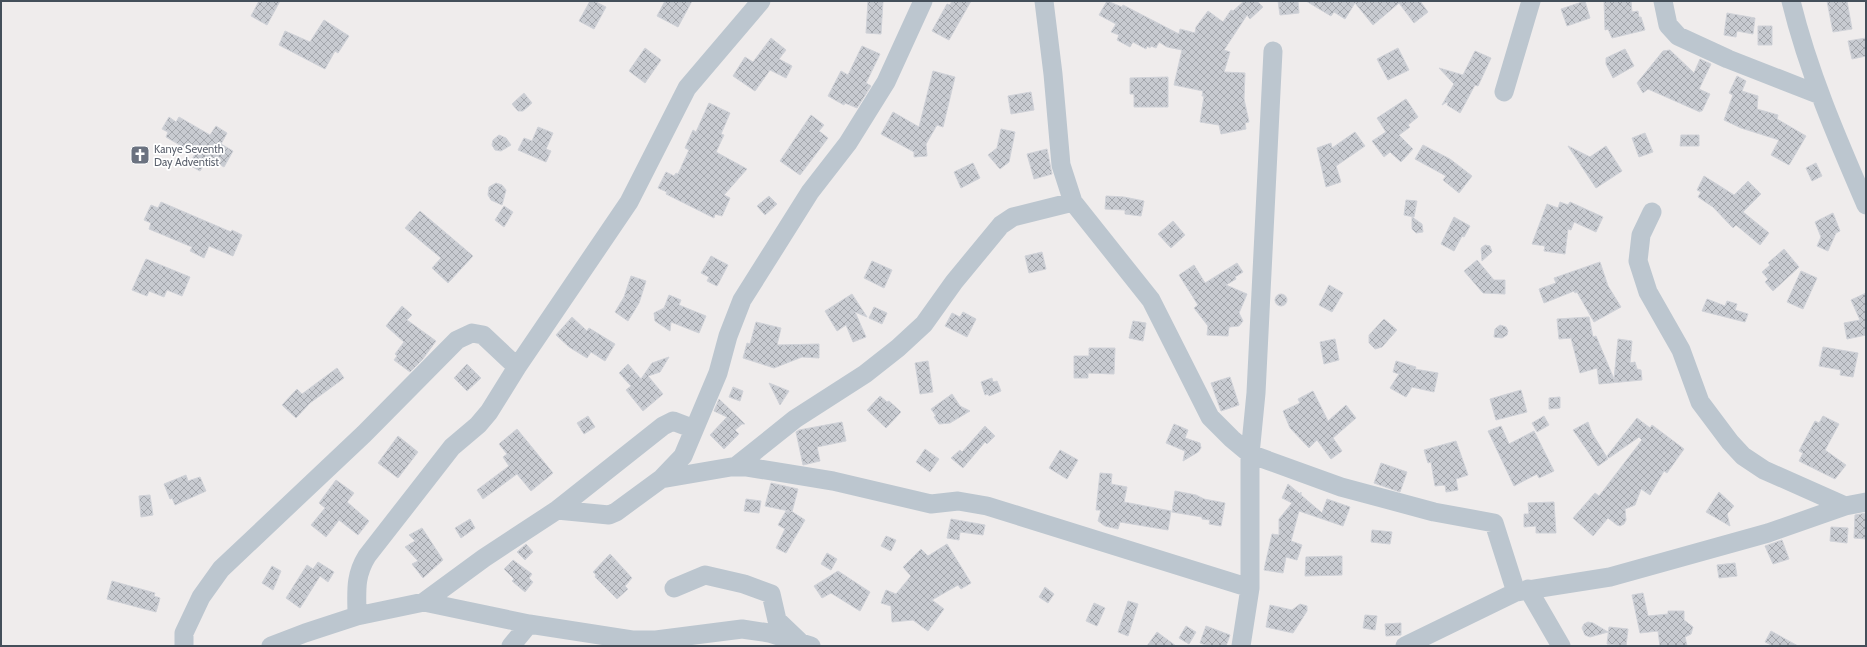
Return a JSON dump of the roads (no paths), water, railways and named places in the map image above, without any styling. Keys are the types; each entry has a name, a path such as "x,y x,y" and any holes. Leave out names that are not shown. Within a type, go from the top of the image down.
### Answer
{"street":[{"path":"357,616 357,580 360,567 452,447 489,412 517,367 629,202 687,88 761,1"},
{"path":"557,510 609,515 616,512 645,492 683,456 718,373 728,336 742,300 810,192 848,143 886,82 923,1"},
{"path":"1044,1 1053,74 1061,165 1073,202 1151,300 1210,417 1232,439 1250,454 1341,487 1434,512 1492,522 1495,524 1522,591 1561,646"},
{"path":"1504,92 1530,1"},
{"path":"1663,1 1668,25 1678,36 1728,59 1820,95"},
{"path":"1791,1 1810,69 1866,205"},
{"path":"1241,646 1250,588 1250,454 1256,393 1273,51"},
{"path":"735,467 795,419 865,374 903,344 924,324 954,282 1001,225 1013,217 1073,202"},
{"path":"1652,212 1641,236 1638,261 1648,292 1682,350 1700,402 1730,442 1743,456 1764,470 1845,506"},
{"path":"184,646 184,633 201,597 221,569 364,434 457,340 472,333 484,335 517,367"},
{"path":"424,602 484,558 557,510 663,426 673,421 694,429"},
{"path":"660,479 735,467 833,481 931,504 958,501 987,506 1250,588"},
{"path":"1405,646 1522,591 1610,578 1768,533 1845,506 1866,502"},
{"path":"674,588 705,575 744,584 771,594 777,620 806,645"},
{"path":"271,646 357,616 424,602 529,624 632,640 656,640 742,630 769,633 806,645"},
{"path":"510,646 529,624"}],"place":[{"name":"Kanye Seventh Day Adventist","path":"140,155"}]}
